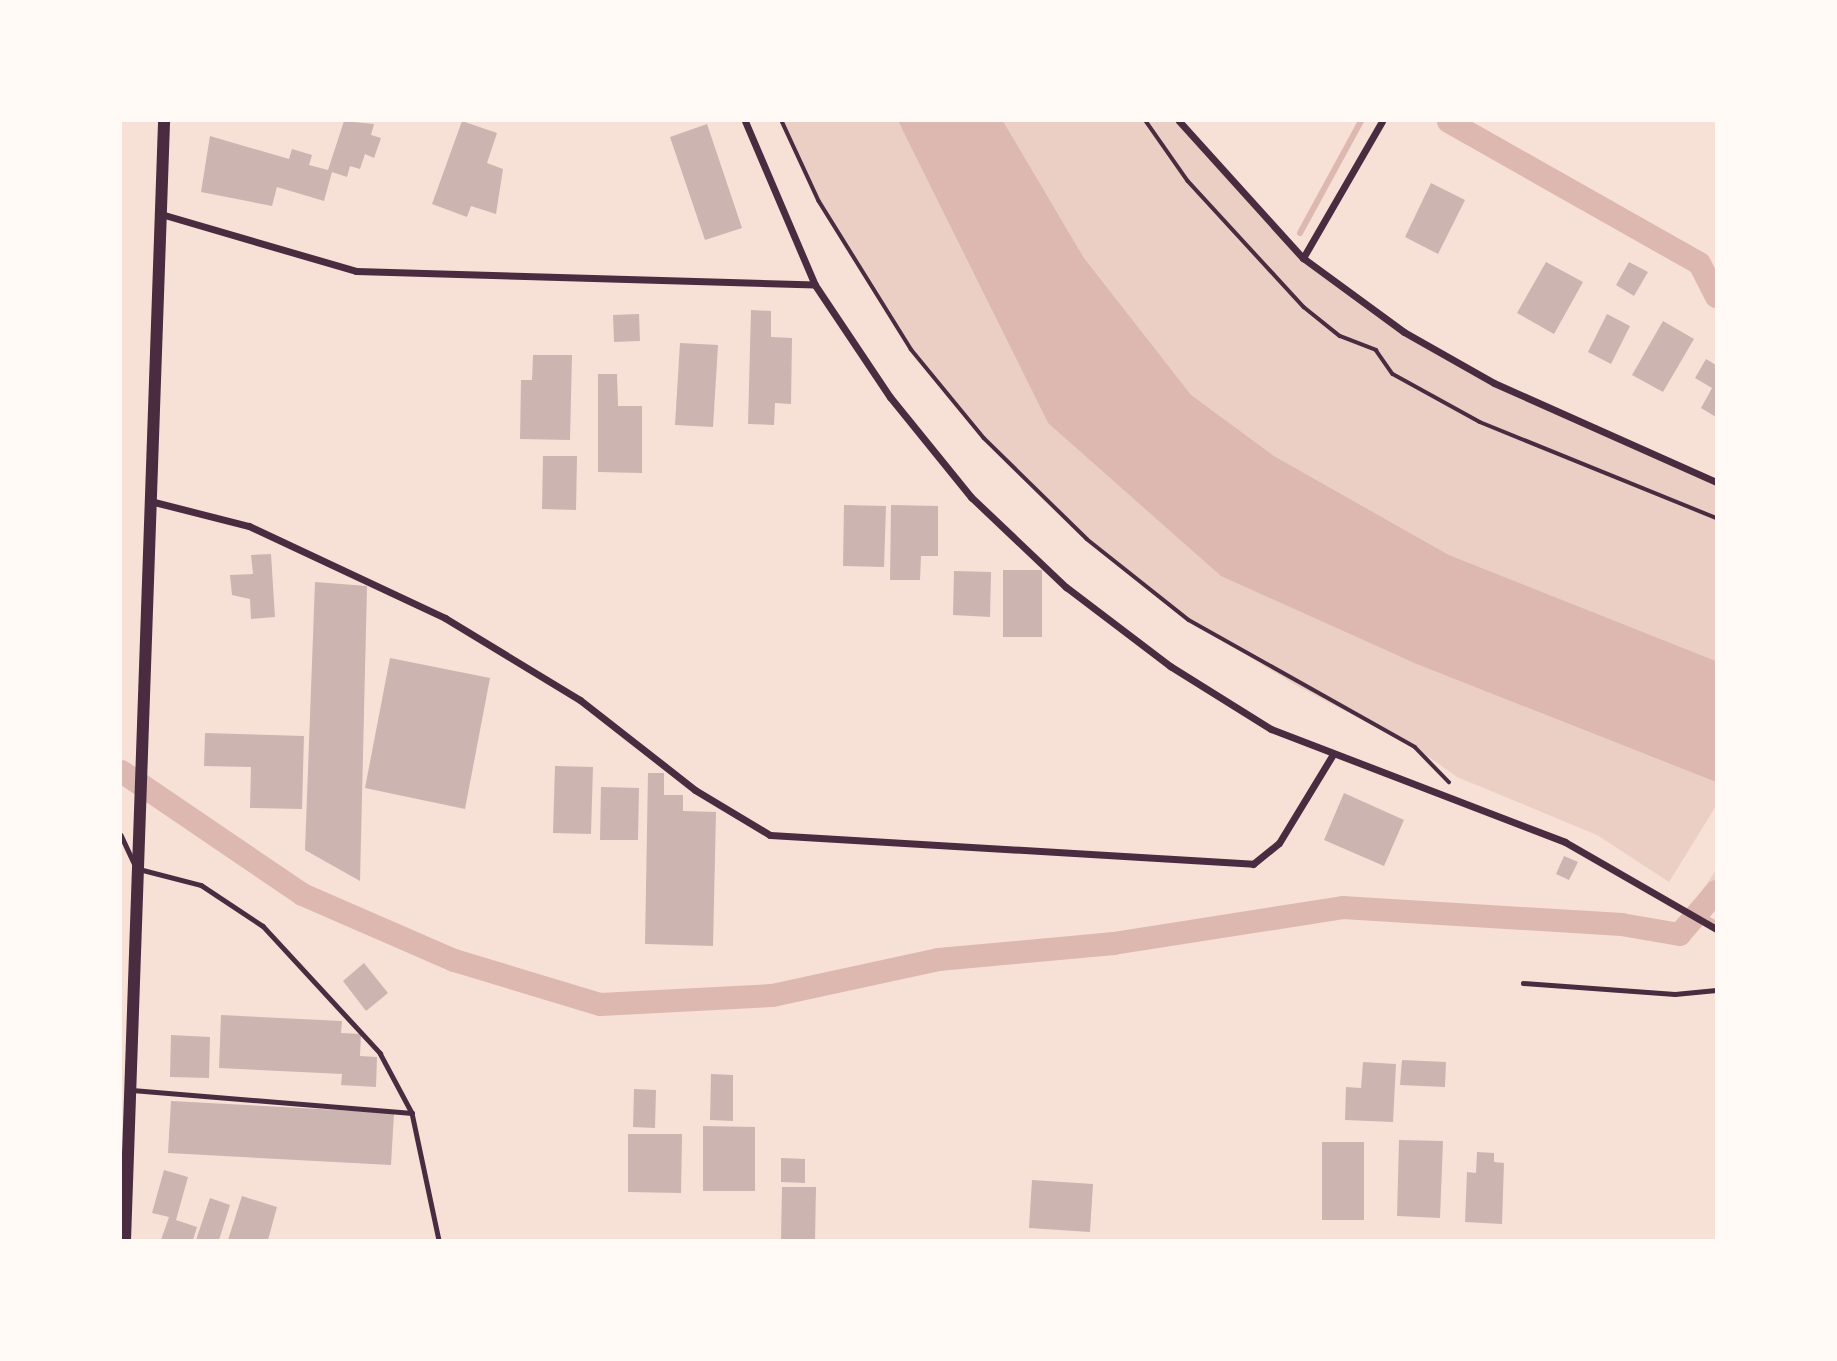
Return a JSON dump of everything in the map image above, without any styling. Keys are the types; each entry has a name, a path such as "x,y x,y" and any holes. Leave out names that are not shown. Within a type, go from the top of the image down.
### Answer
{"street":[{"path":"125,1240 128,1089 154,502 164,121"},
{"path":"745,121 815,285 890,397 971,497 1066,587 1170,666 1271,729 1332,755 1565,842 1716,929"},
{"path":"1179,121 1303,258 1404,332 1494,383 1716,482"},
{"path":"1303,258 1382,121"},
{"path":"161,214 356,271 815,285"},
{"path":"154,502 249,526 444,618 580,700 695,790 770,835 1253,864 1279,843 1332,755"}],"lane":[{"path":"121,835 137,868 201,885 263,926 380,1053 412,1113 439,1240"},
{"path":"1523,983 1675,994 1716,990"},
{"path":"128,1089 412,1113"}],"path":[{"path":"782,121 819,201 911,349 984,438 1087,539 1189,620 1415,747 1473,807"},
{"path":"1146,121 1188,181 1304,307 1340,336 1376,350 1393,374 1480,422 1716,518"}],"shaded area":[{"path":"782,121 898,121 1048,423 1419,665 1716,782 1716,806 1669,882 1597,835 1457,777 1415,747 1297,686 1189,620 1087,539 984,438 911,349 819,201"},
{"path":"898,121 1003,121 1084,258 1191,395 1274,456 1449,555 1716,661 1716,782 1419,665 1221,576 1048,423"},
{"path":"1003,121 1179,121 1303,258 1404,332 1494,383 1716,481 1716,661 1449,555 1274,456 1191,396 1084,258"},
{"path":"1716,870 1716,911 1696,899"}],"building":[{"path":"344,121 374,124 371,135 381,138 374,158 365,154 360,169 350,166 347,177 332,172 324,201 277,187 272,206 201,192 210,136 289,159 292,149 312,155 309,165 328,170"},
{"path":"462,121 497,133 487,163 503,169 496,214 471,206 467,217 432,204"},
{"path":"707,124 742,228 705,240 670,137"},
{"path":"1431,183 1465,200 1438,254 1405,237"},
{"path":"1546,262 1583,282 1554,334 1517,313"},
{"path":"1629,262 1648,272 1634,296 1616,285"},
{"path":"751,310 771,311 771,337 792,338 791,404 775,403 774,425 748,424"},
{"path":"639,314 640,341 614,342 613,315"},
{"path":"1607,314 1630,326 1611,364 1588,352"},
{"path":"1663,321 1694,339 1663,392 1632,375"},
{"path":"680,343 718,345 713,427 675,425"},
{"path":"533,355 572,355 570,440 520,439 521,380 532,380"},
{"path":"1706,359 1716,365 1716,417 1701,408 1712,388 1695,378"},
{"path":"598,374 617,374 618,406 642,406 642,473 598,472"},
{"path":"543,456 577,456 576,510 542,509"},
{"path":"844,505 886,506 884,567 843,566"},
{"path":"891,505 938,506 938,556 921,556 920,580 890,580"},
{"path":"271,554 275,617 251,619 250,599 232,595 230,575 253,574 251,555"},
{"path":"1003,570 1042,570 1042,637 1003,637"},
{"path":"954,571 991,572 990,617 953,615"},
{"path":"315,582 367,586 360,881 305,850"},
{"path":"390,658 490,678 465,809 365,788"},
{"path":"205,733 304,736 302,809 250,808 251,767 204,766"},
{"path":"555,766 593,767 591,834 553,833"},
{"path":"648,773 664,773 664,795 683,795 683,811 716,812 713,946 645,944"},
{"path":"601,787 639,788 638,840 600,840"},
{"path":"1344,793 1404,820 1384,866 1324,840"},
{"path":"1564,856 1578,862 1569,880 1556,874"},
{"path":"364,963 388,993 366,1011 343,981"},
{"path":"221,1015 342,1021 341,1033 361,1034 360,1056 377,1057 376,1087 341,1085 342,1074 219,1068"},
{"path":"171,1035 210,1037 209,1078 170,1077"},
{"path":"1402,1060 1446,1062 1445,1087 1400,1085"},
{"path":"1363,1062 1396,1064 1393,1122 1345,1120 1346,1087 1361,1088"},
{"path":"711,1074 733,1075 733,1121 710,1120"},
{"path":"634,1089 656,1090 655,1128 633,1127"},
{"path":"171,1101 394,1113 391,1165 168,1153"},
{"path":"703,1126 755,1127 755,1191 703,1191"},
{"path":"628,1134 682,1134 681,1193 628,1192"},
{"path":"1399,1140 1443,1141 1440,1218 1397,1216"},
{"path":"1322,1142 1364,1142 1364,1220 1322,1220"},
{"path":"1477,1152 1494,1153 1494,1162 1504,1163 1502,1224 1465,1222 1467,1172 1476,1173"},
{"path":"781,1158 805,1159 805,1183 781,1182"},
{"path":"164,1170 188,1177 176,1220 197,1227 193,1240 161,1240 169,1217 152,1213"},
{"path":"1032,1180 1093,1184 1090,1232 1029,1228"},
{"path":"782,1187 816,1187 815,1240 781,1239"},
{"path":"242,1196 277,1207 268,1240 228,1240"},
{"path":"210,1198 230,1205 219,1240 196,1240"}],"waterway":[{"path":"1300,233 1361,121"},
{"path":"1448,121 1699,263 1716,296"},
{"path":"121,771 302,894 454,960 600,1004 772,995 938,959 1113,943 1342,907 1621,924 1679,934 1716,891"},
{"path":"1699,914 1716,924"}]}
